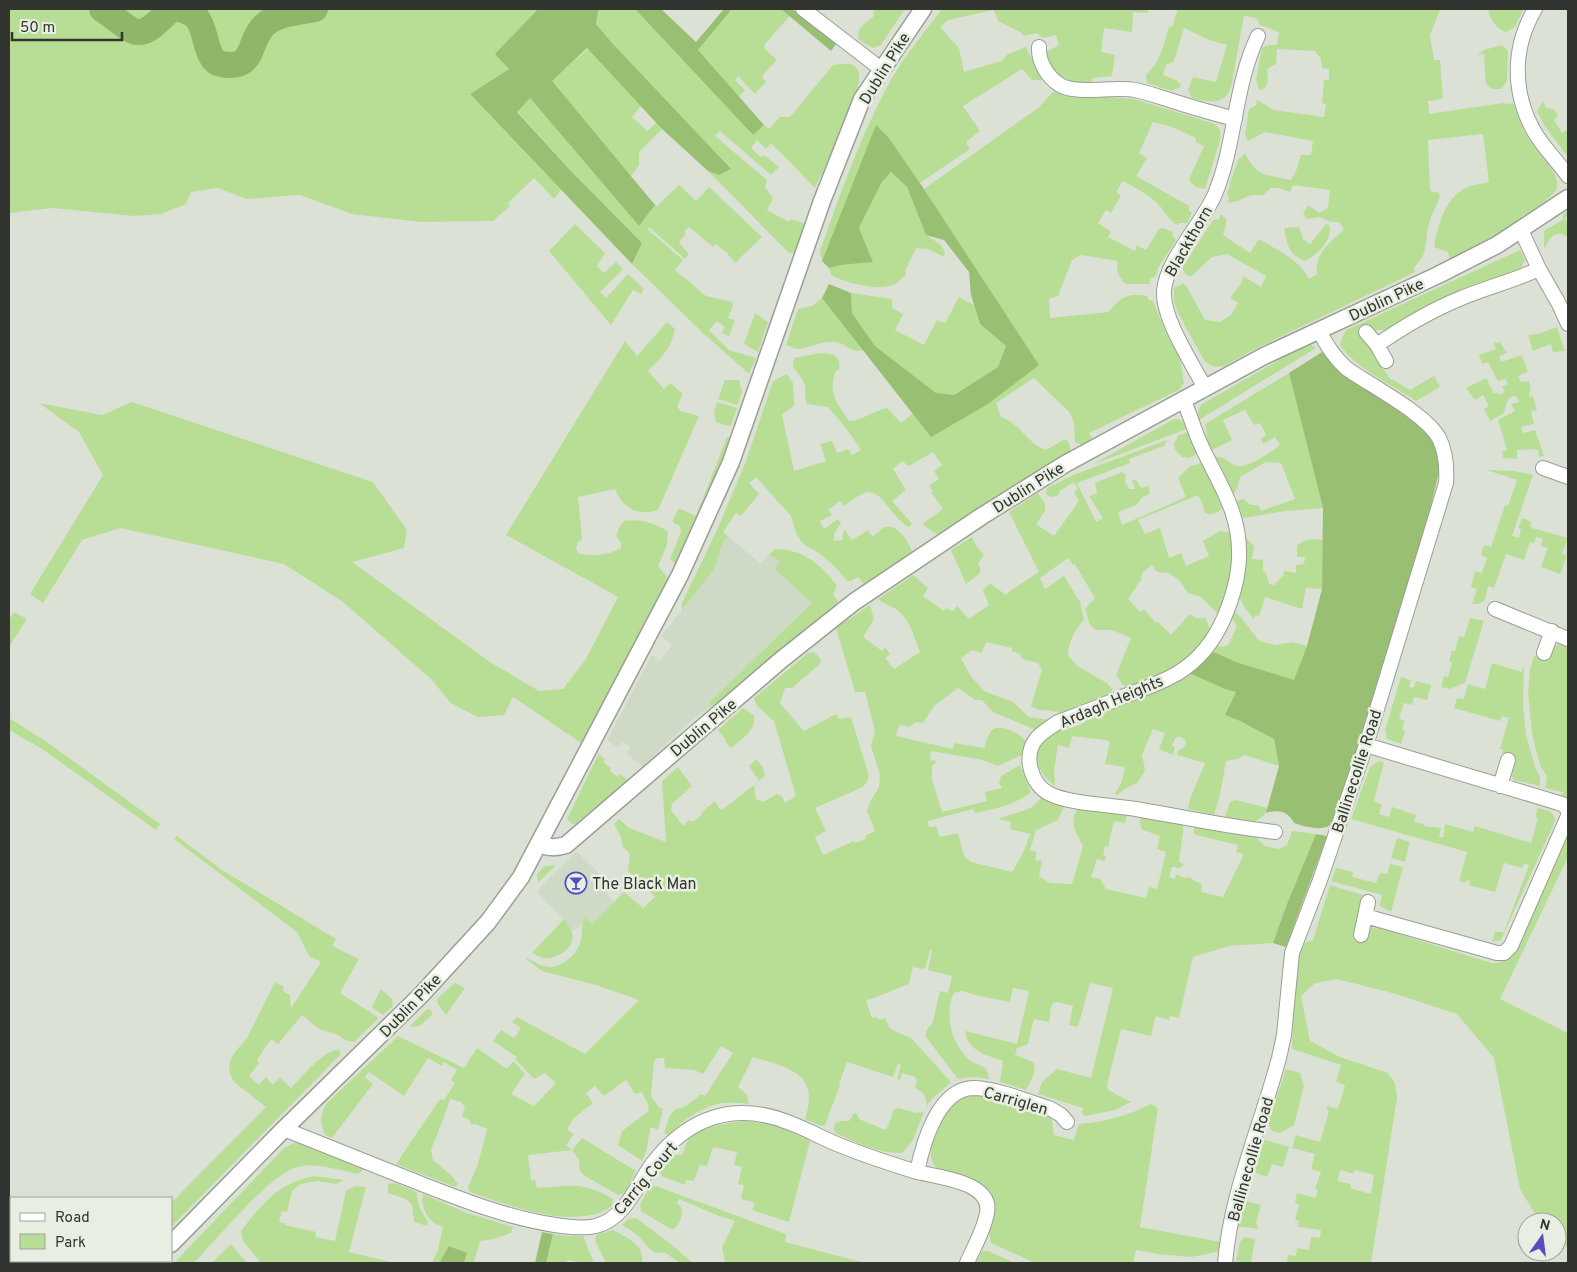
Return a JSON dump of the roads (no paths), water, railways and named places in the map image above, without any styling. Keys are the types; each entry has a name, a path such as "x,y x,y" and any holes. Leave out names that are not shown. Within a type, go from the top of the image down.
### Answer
{"street":[{"path":"803,9 881,69"},
{"name":"Dublin Pike","path":"172,1243 392,1024 488,922 520,877 674,588 731,462 830,182 862,99 922,9"},
{"path":"1535,9 1523,36 1517,62 1519,95 1535,133 1568,176"},
{"name":"Blackthorn","path":"1205,388 1172,324 1164,300 1164,289 1168,274 1215,194 1225,162 1246,68 1258,36"},
{"path":"1039,46 1039,56 1044,69 1061,86 1074,90 1118,88 1135,90 1234,119"},
{"name":"Dublin Pike","path":"539,844 557,848 566,845 780,660 854,602 922,555 1065,464 1264,356 1438,275 1497,245 1568,198"},
{"path":"1521,230 1568,324"},
{"path":"1378,345 1437,308 1539,269"},
{"name":"Ballinecollie Road","path":"1225,1263 1234,1205 1279,1058 1284,1035 1289,964 1292,953 1317,888 1366,745 1446,484 1447,469 1439,438 1424,420 1346,368 1336,359 1319,330"},
{"path":"1366,332 1378,345 1386,361"},
{"name":"Ardagh Heights","path":"1183,399 1201,445 1230,506 1237,532 1240,560 1238,581 1226,613 1210,644 1196,659 1179,672 1151,686 1058,722 1048,729 1034,742 1029,758 1031,769 1040,788 1062,798 1135,808 1223,825 1275,832"},
{"path":"1543,468 1568,477"},
{"path":"1495,609 1568,639"},
{"path":"1544,652 1552,631"},
{"path":"1361,935 1366,909 1496,953 1504,953 1511,946 1568,816 1568,810 1562,804 1366,745"},
{"path":"1500,786 1508,760"},
{"name":"Carriglen","path":"917,1172 921,1154 934,1119 951,1096 960,1090 982,1088 1010,1096 1051,1109 1061,1115 1067,1122"},
{"name":"Carrig Court","path":"284,1130 492,1210 527,1220 568,1226 587,1227 598,1225 612,1217 625,1206 655,1161 676,1139 708,1118 726,1114 748,1113 770,1116 791,1123 858,1153 917,1172"},
{"path":"917,1172 972,1187 983,1195 988,1203 982,1230 967,1263"}],"waterway":[{"path":"102,9 137,32 151,28 171,9"},
{"path":"180,9 189,12 197,18 203,30 209,51 216,62 233,65 241,63 246,58 256,37 267,23 284,15 315,9"}],"place":[{"name":"The Black Man","path":"576,883"}]}
